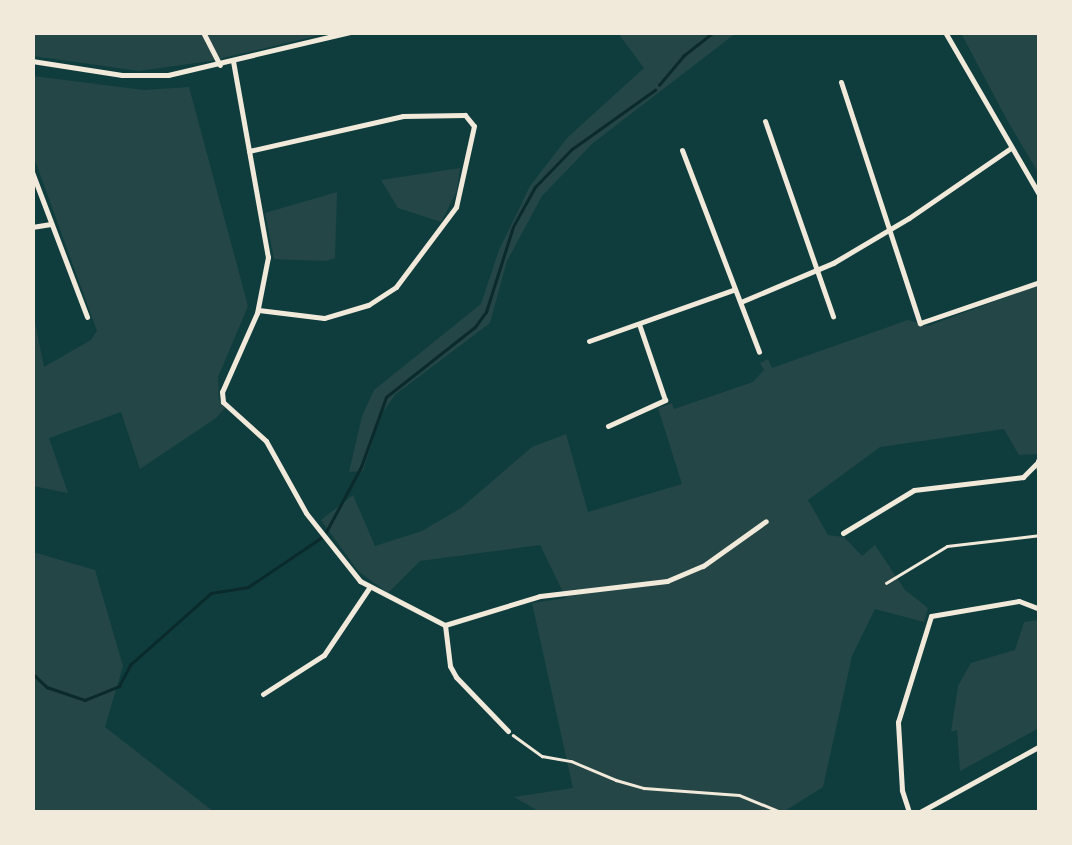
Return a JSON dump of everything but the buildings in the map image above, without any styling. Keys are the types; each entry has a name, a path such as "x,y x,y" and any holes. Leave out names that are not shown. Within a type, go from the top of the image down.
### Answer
{"street":[{"path":"202,32 220,64"},
{"path":"32,60 148,76 220,64 350,32"},
{"path":"945,32 1040,196"},
{"path":"233,61 268,257 258,310 221,396 266,441 315,526 370,588 445,625 540,596 668,581 703,566 766,521"},
{"path":"842,82 920,323 1040,282"},
{"path":"248,151 404,116 465,115 474,126 456,207 396,286 368,305 333,316 316,318 258,310"},
{"path":"765,121 833,316"},
{"path":"743,301 817,270 891,228 1011,148"},
{"path":"682,150 760,352"},
{"path":"32,172 87,317"},
{"path":"32,227 51,224"},
{"path":"589,341 733,290"},
{"path":"608,426 665,400 639,324"},
{"path":"1039,460 1040,479"},
{"path":"843,533 914,490 1023,477 1039,460"},
{"path":"262,694 324,655 370,588"},
{"path":"909,812 902,790 898,722 931,616 1019,601 1040,608"},
{"path":"445,625 450,666 456,678 508,731"},
{"path":"920,812 1040,746"}],"path":[{"path":"886,583 947,546 1040,535"},
{"path":"508,731 542,756 570,761 616,780 644,788 740,795 782,812"}],"shaded area":[{"path":"32,33 329,33 210,61 139,71 33,56"},
{"path":"618,33 736,33 593,143 542,196 507,261 490,323 396,394 381,414 363,471 349,472 362,416 374,390 481,304 499,250 530,186 567,138 644,68"},
{"path":"961,33 1039,33 1039,174 1007,120"},
{"path":"33,76 144,90 189,87 248,306 218,377 219,399 225,408 216,418 140,469 121,412 49,438 68,493 33,486 32,307 44,367 91,340 97,331 33,155"},
{"path":"460,168 457,191 441,222 398,208 381,180"},
{"path":"337,192 335,258 274,259 265,213"},
{"path":"1039,285 1037,454 1019,455 1004,429 880,447 808,500 828,535 844,537 862,556 875,545 905,590 928,608 924,622 875,609 852,656 823,787 783,812 540,812 514,797 573,788 532,603 566,598 540,545 420,561 388,593 358,571 321,520 353,495 375,546 422,531 461,508 532,447 566,434 588,512 682,484 658,408 672,403 674,409 753,382 764,370 760,363 768,359 772,368 908,320 928,326"},
{"path":"33,552 95,570 123,666 105,727 214,812 33,812"},
{"path":"1039,620 1039,728 960,771 957,730 951,732 958,686 971,663 1015,650 1024,622"}],"waterway":[{"path":"659,85 683,56 714,32"},
{"path":"514,225 535,187 572,149 655,90"},
{"path":"326,532 361,467 386,397 475,327 486,312 513,227"},
{"path":"32,673 47,687 85,700 119,686 130,665 211,593 248,587 321,538"}]}
